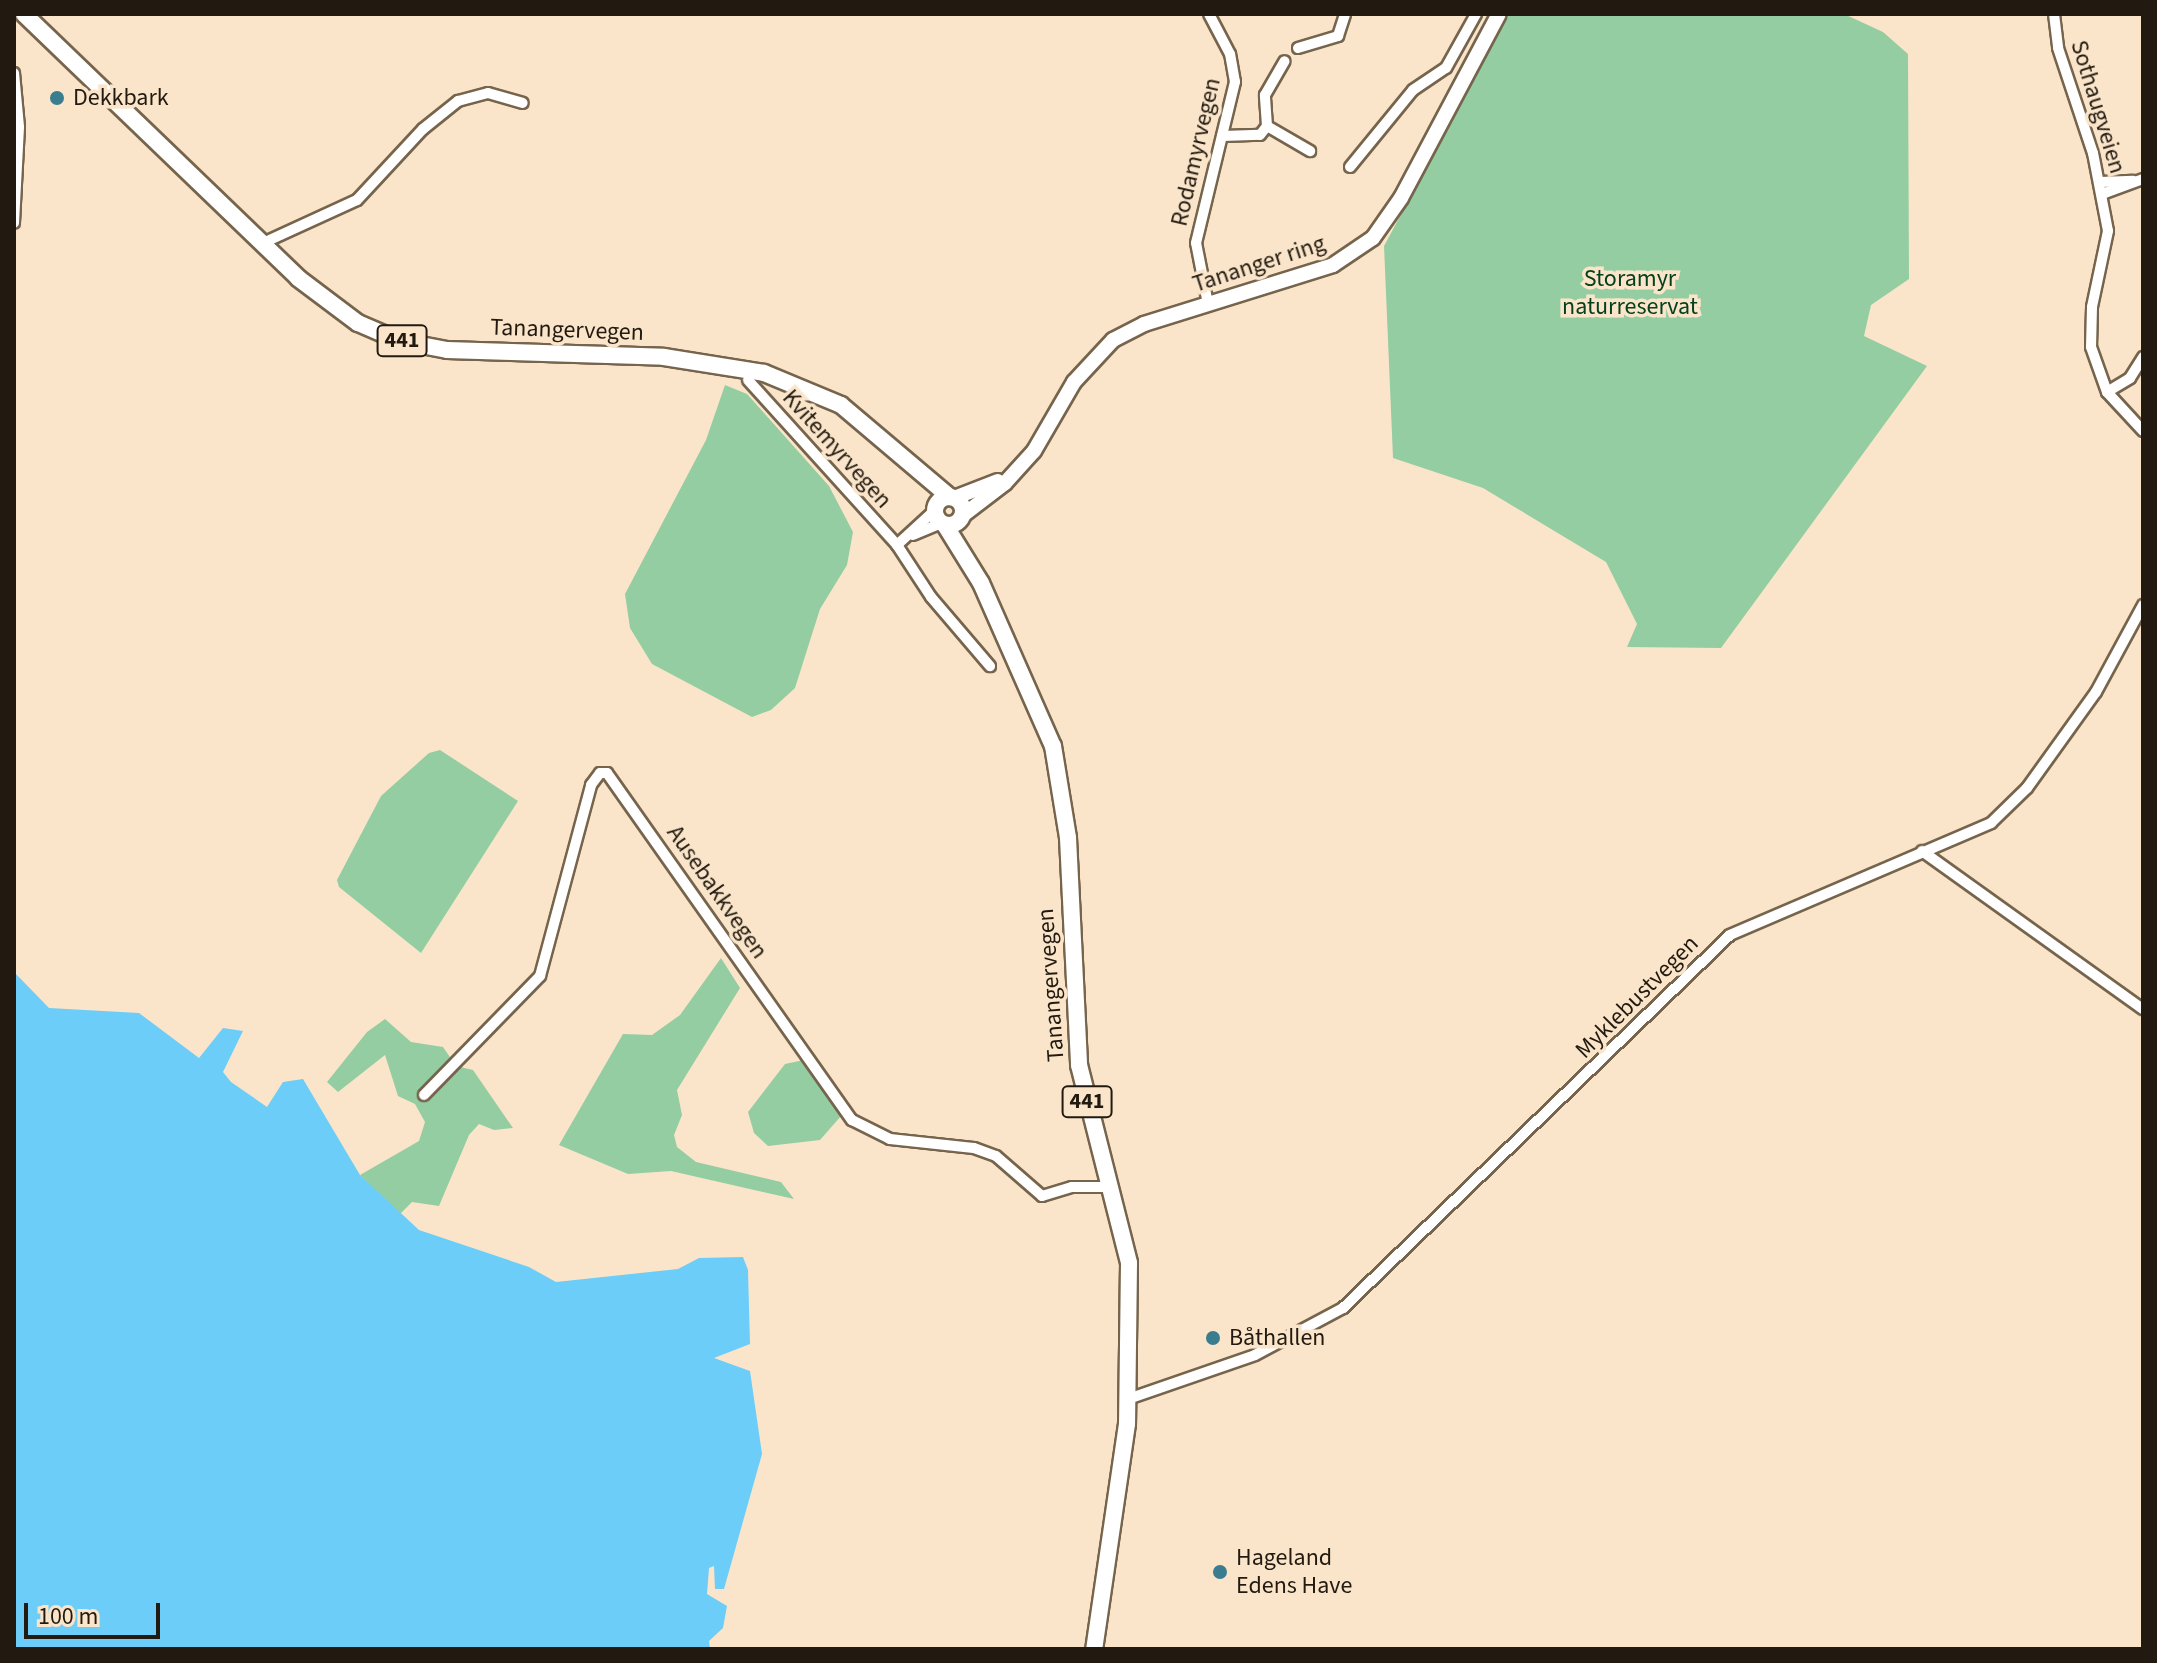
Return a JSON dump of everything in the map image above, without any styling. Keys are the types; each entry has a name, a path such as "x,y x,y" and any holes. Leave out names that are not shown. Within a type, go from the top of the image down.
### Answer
{"main road":[{"name":"Tanangervegen","path":"24,14 336,309 400,341 447,350 664,357 734,366 818,392 884,439 952,497"},
{"name":"Tananger ring","path":"946,517 1016,470 1046,435 1074,382 1105,346 1144,324 1333,265 1373,238 1401,198 1499,14"},
{"name":"Tanangervegen","path":"884,439 918,476 946,517 1032,690 1056,761 1068,838 1079,1065 1111,1187 1131,1292 1128,1399 1094,1649"},
{"name":"Tananger ring","path":"952,497 989,487 1016,470"},
{"path":"946,517 952,497"},
{"name":"Tanangervegen","path":"1086,1649 1096,1632"}],"street":[{"name":"Rodamyrvegen","path":"1208,304 1196,243 1222,136 1234,68 1209,14"},
{"path":"1298,48 1338,36 1345,14"},
{"path":"1350,167 1413,90 1446,68 1476,14"},
{"name":"Sothaugveien","path":"2054,14 2062,64 2100,182 2108,244 2092,307 2091,347 2107,392 2143,431"},
{"path":"1267,126 1265,95 1285,61"},
{"path":"14,73 19,127 14,223"},
{"path":"263,243 357,200 423,129 458,101 488,93 523,103"},
{"path":"1222,136 1249,138 1267,126"},
{"path":"1267,126 1310,151"},
{"path":"2100,182 2139,180"},
{"path":"2102,194 2139,180"},
{"path":"2107,392 2130,378 2143,357"},
{"name":"Kvitemyrvegen","path":"748,380 897,545 931,597 990,666"},
{"path":"897,545 946,517"},
{"name":"Myklebustvegen","path":"1128,1399 1255,1355 1343,1308 1730,935 1991,823 2012,805 2096,692 2143,605"},
{"name":"Ausebakkvegen","path":"424,1095 540,976 591,785 600,773 607,773 852,1120 890,1139 974,1148 996,1156 1042,1196 1072,1187 1111,1187"},
{"path":"1922,851 2143,1009"}],"green space":[{"name":"Storamyr naturreservat","path":"1509,14 1844,14 1883,32 1908,54 1909,279 1871,305 1864,336 1927,366 1721,648 1627,647 1637,624 1606,562 1483,488 1393,458 1384,246"},
{"path":"725,385 747,394 829,486 853,532 847,565 820,609 795,688 771,710 752,717 652,664 630,628 625,594 706,440"},
{"path":"440,750 518,801 421,953 339,887 337,880 381,796 429,753"},
{"path":"721,958 740,988 677,1090 682,1115 674,1135 677,1147 696,1162 781,1182 794,1199 671,1171 628,1174 559,1145 623,1034 652,1035 680,1015"},
{"path":"385,1019 411,1042 443,1047 456,1066 473,1070 513,1128 494,1130 479,1124 469,1135 439,1206 412,1202 399,1215 360,1175 419,1141 425,1122 415,1104 398,1096 385,1055 338,1092 327,1082 367,1032"},
{"path":"804,1060 841,1116 820,1140 768,1146 754,1133 748,1112 785,1064"}],"water":[{"path":"14,972 49,1008 139,1013 199,1058 223,1028 243,1031 223,1072 231,1082 267,1107 283,1082 303,1079 360,1175 419,1230 529,1267 556,1282 678,1269 699,1258 743,1257 748,1270 750,1344 714,1358 750,1371 762,1454 724,1589 715,1589 714,1566 709,1568 707,1594 727,1606 723,1628 709,1641 710,1649 14,1649"}],"place":[{"name":"Dekkbark","path":"57,98"},
{"name":"Båthallen","path":"1213,1338"},
{"name":"Hageland Edens Have","path":"1220,1572"}]}
